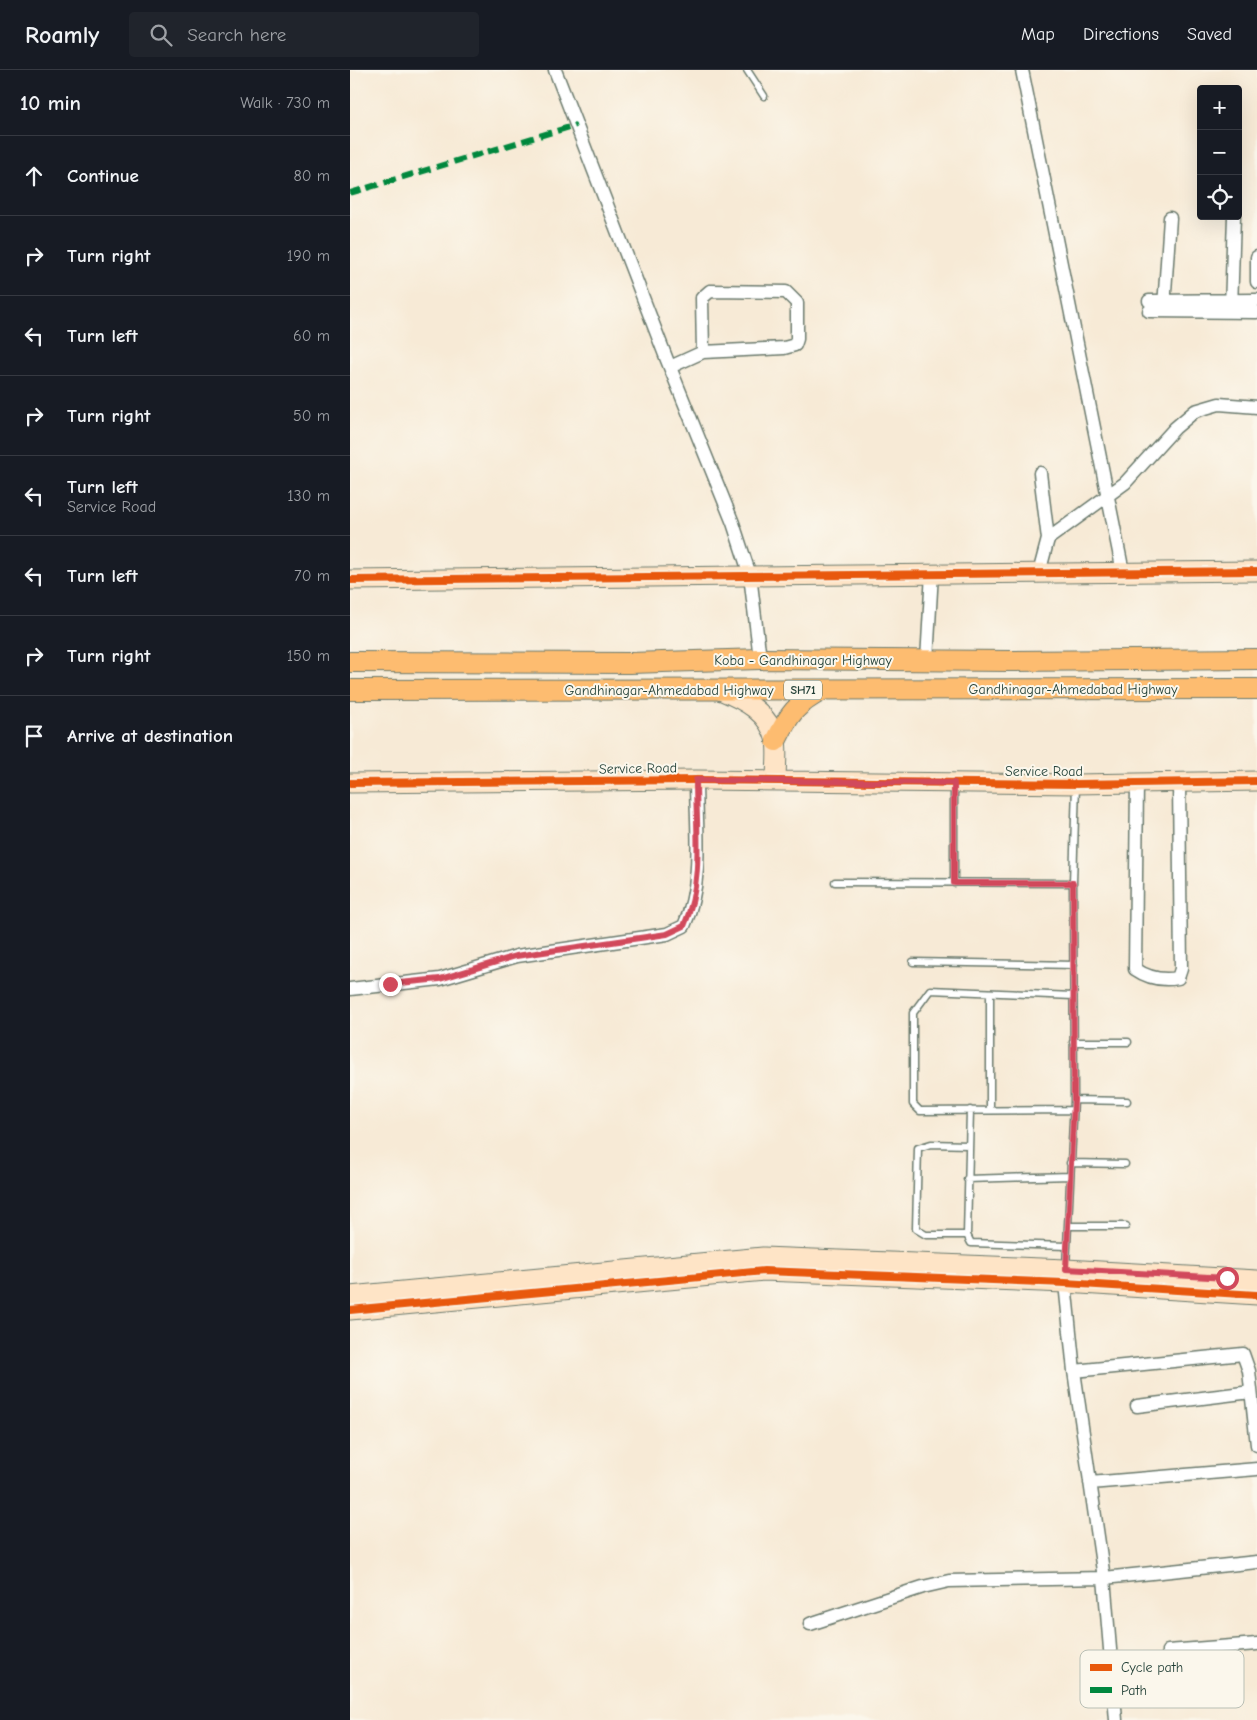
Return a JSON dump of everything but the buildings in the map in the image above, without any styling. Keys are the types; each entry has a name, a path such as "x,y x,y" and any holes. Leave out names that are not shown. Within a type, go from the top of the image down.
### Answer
{"main road":[{"name":"Koba - Gandhinagar Highway","path":"350,662 630,663 760,659 1257,659"},
{"name":"Gandhinagar-Ahmedabad Highway","path":"350,690 1257,688"},
{"path":"776,741 786,721 803,701 823,690"}],"street":[{"path":"555,70 670,367 733,523 750,575 760,659"},
{"path":"1022,70 1123,572"},
{"path":"1164,306 1170,218"},
{"path":"1230,306 1234,220"},
{"path":"1257,257 1257,282"},
{"path":"670,367 703,352 784,348 795,345 797,339 796,303 786,292 710,291 702,298 703,352"},
{"path":"1149,306 1230,306 1257,300"},
{"path":"1230,306 1257,312"},
{"path":"1048,539 1125,483 1175,428 1195,411 1219,404 1257,407"},
{"path":"1039,572 1048,539 1040,473"},
{"path":"350,580 1257,571"},
{"path":"927,660 932,573"},
{"path":"720,690 746,700 769,724 776,741 776,780"},
{"path":"350,989 440,979 516,956 667,934 684,926 690,912 696,888 696,780"},
{"name":"Service Road","path":"350,783 776,780 1076,784 1257,781"},
{"path":"1137,783 1135,969 1146,977 1173,979 1178,978 1181,969 1179,783"},
{"path":"350,1296 763,1257 1065,1276 1257,1295"},
{"path":"350,1310 764,1271 1257,1280"},
{"path":"1065,1276 1074,1371 1104,1578 1110,1650"},
{"path":"1074,1371 1243,1354 1249,1371 1257,1445"},
{"path":"1137,1406 1251,1392"},
{"path":"1090,1483 1257,1469"},
{"path":"810,1624 923,1587 949,1581 1104,1578 1257,1562"},
{"path":"1181,1650 1257,1644"}],"lane":[{"path":"748,70 764,96"},
{"path":"954,783 954,883"},
{"path":"1065,1276 1074,1100 1073,883 1076,784"},
{"path":"835,882 1073,883"},
{"path":"913,962 1074,965"},
{"path":"1072,1110 920,1111 913,1104 914,1013 930,990 1073,996"},
{"path":"990,992 990,1110"},
{"path":"1073,1042 1128,1042"},
{"path":"1074,1100 1127,1102"},
{"path":"970,1110 967,1236 971,1243 977,1245 1067,1246"},
{"path":"967,1236 926,1235 916,1229 918,1148 931,1144 968,1145"},
{"path":"1070,1164 1126,1164"},
{"path":"967,1179 1070,1176"},
{"path":"1068,1226 1126,1226"}],"marked path":[{"path":"350,193 576,125"}],"cycle path":[{"path":"350,580 1257,571"},
{"path":"350,783 696,780 1076,784 1257,781"},
{"path":"350,1310 764,1271 1065,1283 1257,1295"}],"route":[{"path":"390,984 440,979 516,956 587,944 667,934 684,926 690,912 696,888 696,780 954,783 954,883 1073,883 1074,1100 1072,1110 1066,1269 1227,1278"}]}
